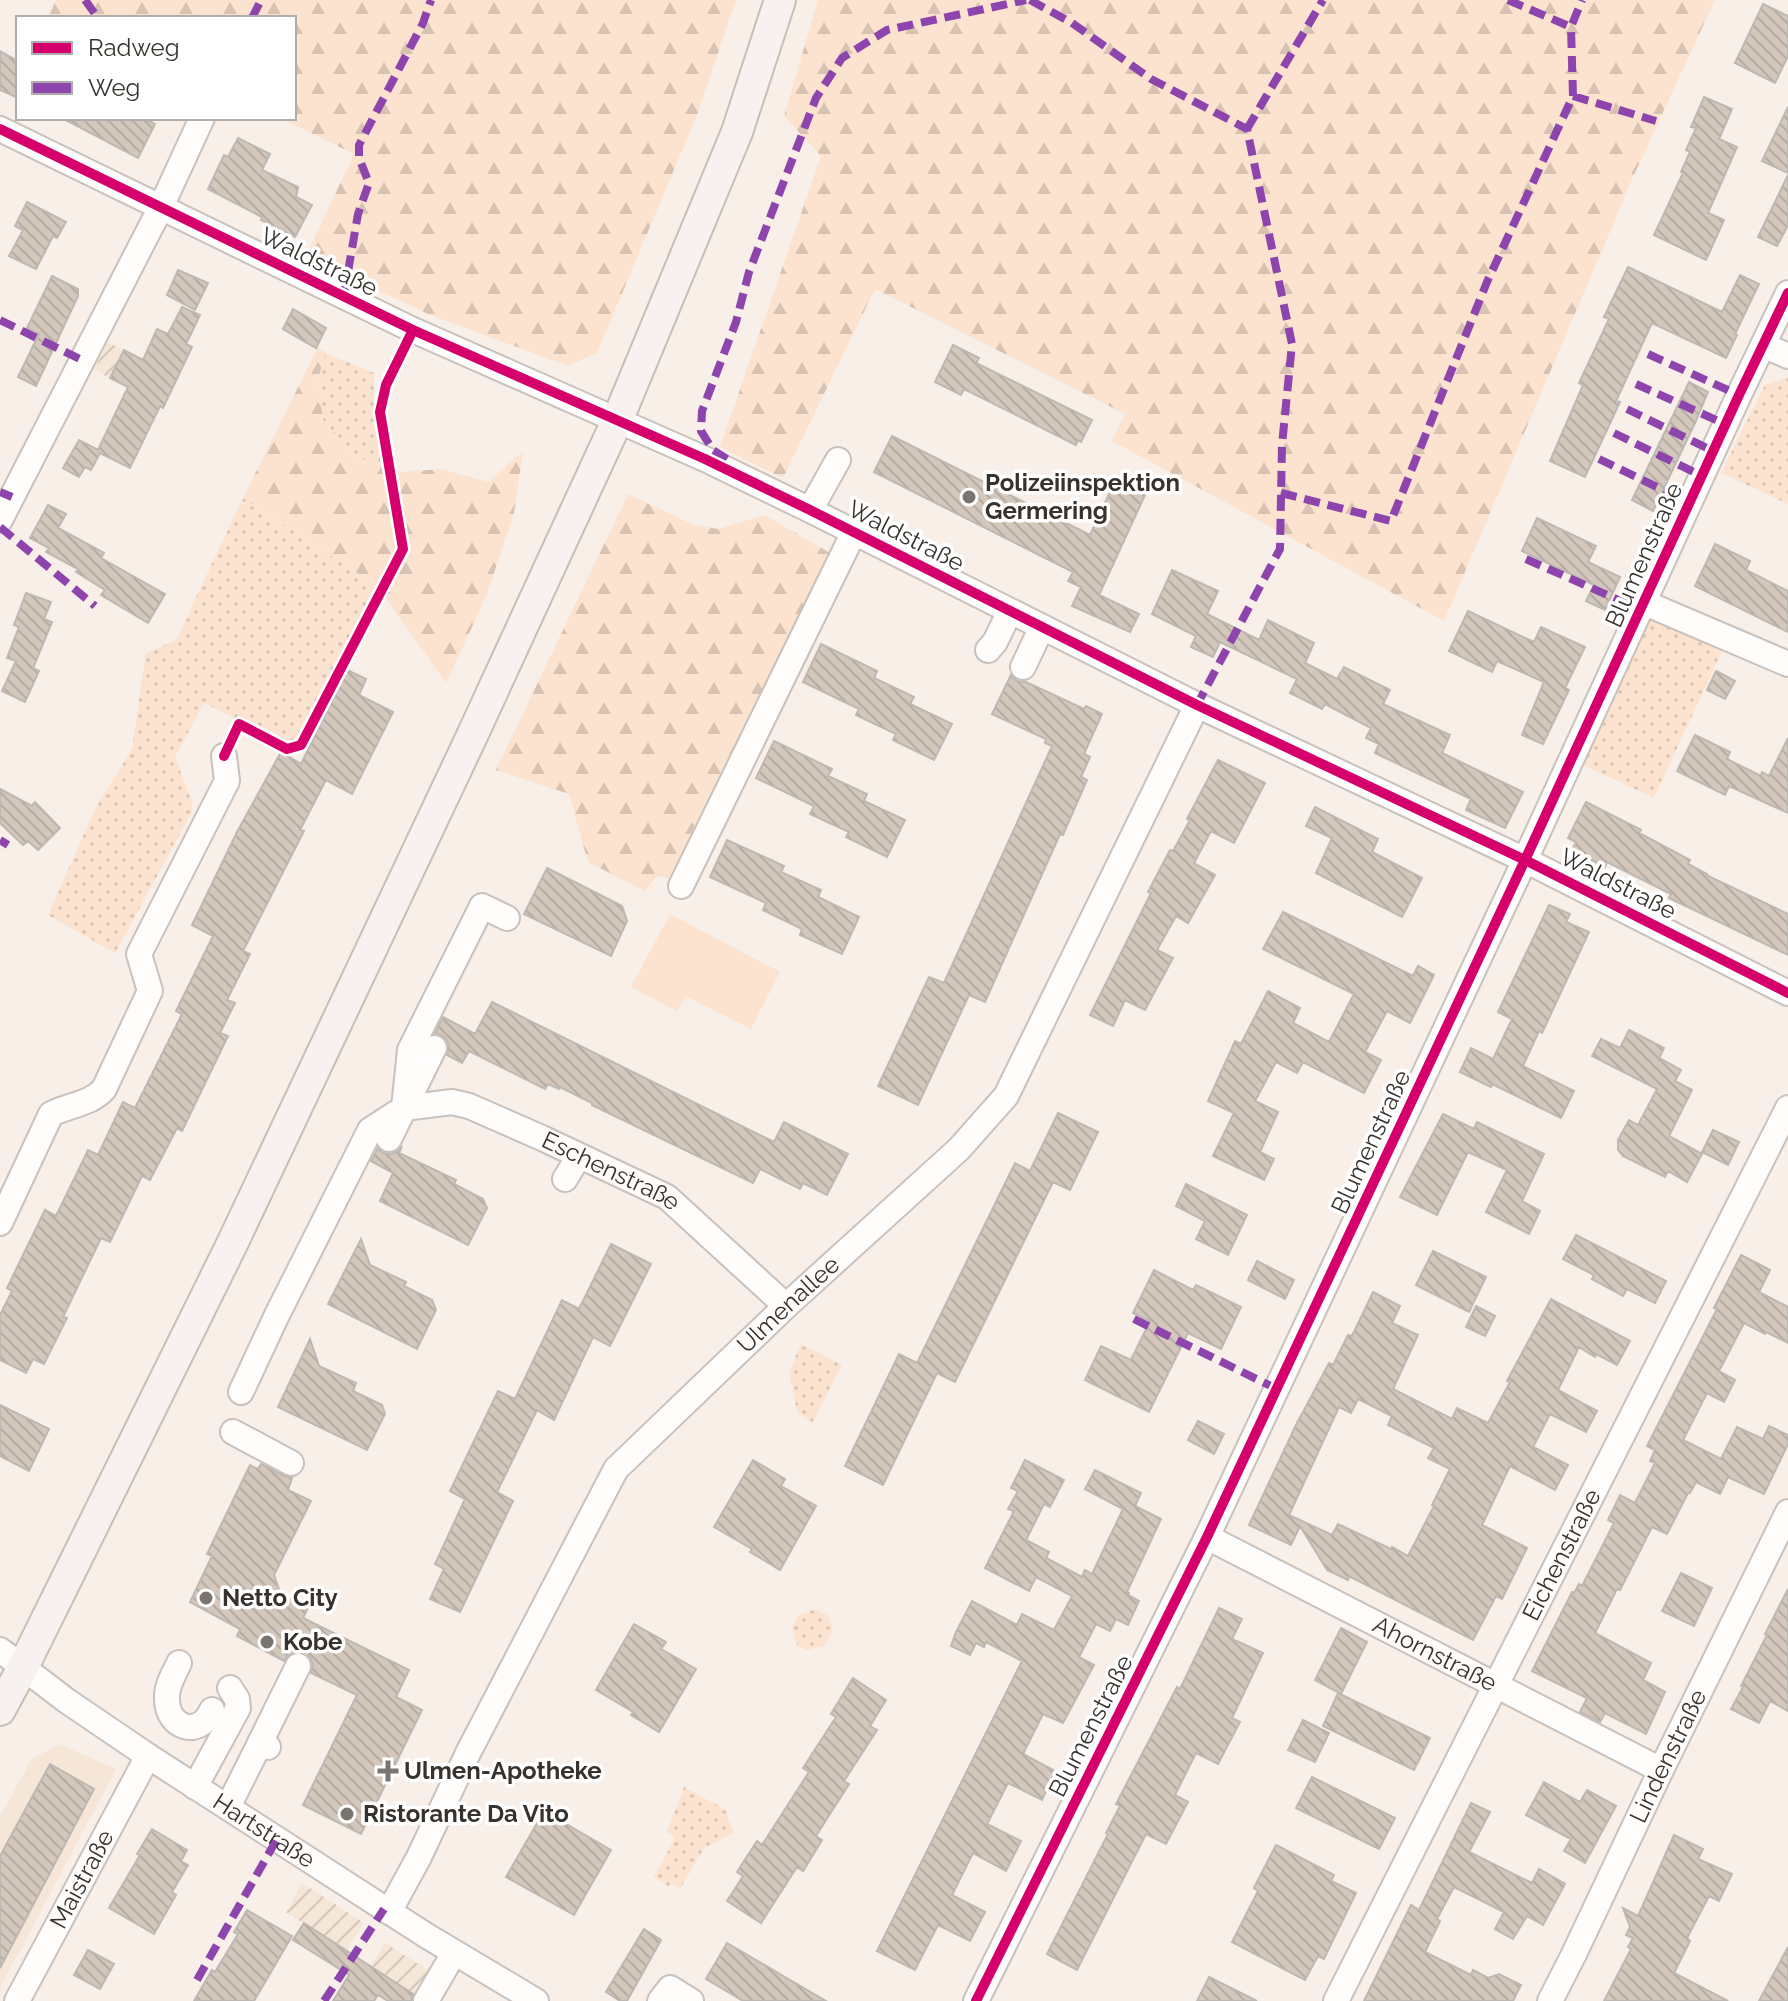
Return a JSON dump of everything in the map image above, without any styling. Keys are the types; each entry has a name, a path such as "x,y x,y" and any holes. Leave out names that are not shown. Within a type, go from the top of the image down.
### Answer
{"main road":[{"path":"0,1710 12,1659 232,1244 617,421 737,132 780,0"}],"street":[{"path":"0,520 161,207 201,120"},
{"name":"Waldstraße","path":"0,129 413,330 705,459 1197,705 1525,860 1788,993"},
{"name":"Blumenstraße","path":"976,2001 1207,1537 1788,293"},
{"path":"1763,345 1788,356"},
{"path":"810,510 838,460"},
{"name":"Waldstraße","path":"681,886 854,532"},
{"path":"1645,603 1788,664"},
{"path":"988,650 1010,611"},
{"path":"1023,667 1042,627"},
{"name":"Ulmenallee","path":"389,1912 435,1800 460,1749 616,1469 786,1306 959,1149 1006,1096 1197,705"},
{"path":"0,1223 51,1114 90,1100 104,1089 150,991 139,954 227,781 224,756"},
{"path":"404,1108 410,1050 482,906 507,918"},
{"path":"389,1139 434,1048"},
{"name":"Eschenstraße","path":"404,1108 452,1102 469,1106 667,1197 786,1306"},
{"path":"247,1385 370,1130 404,1108"},
{"name":"Eichenstraße","path":"1336,2001 1788,1108"},
{"path":"565,1179 579,1156"},
{"path":"233,1432 291,1463"},
{"name":"Lindenstraße","path":"1550,2001 1788,1512"},
{"name":"Ahornstraße","path":"1207,1537 1661,1770"},
{"name":"Hartstraße","path":"12,1659 67,1701 195,1787 454,1953 536,2001"},
{"path":"179,1663 167,1689 170,1714 179,1724 192,1727 205,1722 212,1710"},
{"path":"228,1807 264,1745 298,1666"},
{"path":"195,1787 238,1708 237,1699 230,1688"},
{"name":"Maistraße","path":"17,2001 148,1756"},
{"path":"426,2001 454,1953"},
{"path":"660,2001 670,1988 691,2001"}],"shaded area":[{"path":"108,342 142,359 128,387 94,370"},
{"path":"59,1744 116,1769 0,1988 0,1817 31,1760"},
{"path":"302,1883 364,1923 336,1967 293,1940 303,1923 286,1912"},
{"path":"385,1943 431,1972 413,2001 388,2001 359,1983"}],"green space":[{"path":"56,0 736,0 697,115 597,353 568,366 428,314 306,256 354,154 284,120 296,120 296,16 49,16"},
{"path":"818,0 1715,0 1634,175 1444,621 1112,441 1125,414 875,289 783,478 720,447 821,156 784,116"},
{"path":"318,347 326,353 318,379 323,420 357,457 401,472 441,469 489,482 523,451 514,513 486,597 446,683 377,586 243,498"},
{"path":"326,353 374,373 374,414 381,466 357,457 323,420 318,379"},
{"path":"1788,377 1788,504 1721,473 1765,385"},
{"path":"628,494 694,525 718,529 765,515 830,553 669,878 657,876 645,891 588,862 569,794 496,770"},
{"path":"243,498 377,586 301,739 287,744 204,703 175,757 192,802 192,812 115,953 48,915 96,807 132,749 146,653 176,640"},
{"path":"1651,618 1722,651 1654,798 1583,765"},
{"path":"670,914 780,972 751,1029 686,996 677,1011 631,987"},
{"path":"801,1344 842,1365 812,1423 797,1411 789,1372"},
{"path":"817,1609 829,1617 833,1631 824,1646 806,1650 797,1645 792,1627 798,1615"},
{"path":"684,1787 726,1810 733,1833 704,1848 680,1889 671,1883 669,1887 654,1877 675,1838 667,1832"}],"building":[{"path":"1763,4 1788,16 1788,56 1775,83 1735,63"},
{"path":"0,51 16,60 16,97 0,90"},
{"path":"1704,97 1732,109 1719,139 1737,147 1708,213 1724,220 1706,260 1654,235 1683,173 1690,152 1686,150 1696,128 1691,127"},
{"path":"1788,107 1788,173 1762,161"},
{"path":"66,120 148,120 155,124 138,158"},
{"path":"238,138 270,154 262,170 298,187 296,197 312,205 295,237 208,189 224,155 228,157"},
{"path":"1788,175 1788,225 1777,246 1758,237"},
{"path":"27,202 66,222 57,238 53,236 36,269 9,256 23,230 15,226"},
{"path":"1628,267 1722,312 1740,275 1759,284 1726,358 1652,323 1585,477 1550,461 1583,385 1579,383 1609,319 1604,317"},
{"path":"178,270 208,283 195,310 167,295"},
{"path":"52,276 78,289 78,296 36,386 18,377 39,334 27,328"},
{"path":"182,307 200,315 186,344 192,347 130,468 100,453 91,470 85,467 79,477 63,468 79,440 98,450 128,387 110,378 124,350 143,360 157,329 168,334"},
{"path":"293,309 326,328 316,348 283,329"},
{"path":"953,345 979,358 976,363 1092,420 1081,442 1078,440 1076,445 964,389 961,395 935,382"},
{"path":"1689,382 1708,392 1653,511 1632,500"},
{"path":"892,436 1090,535 1115,481 1145,495 1099,595 1139,614 1130,632 1072,606 1081,587 1068,581 1073,572 874,472"},
{"path":"48,505 66,514 58,528 104,553 101,558 165,594 148,623 101,595 105,590 76,572 78,569 46,552 49,548 30,538"},
{"path":"1537,518 1596,546 1588,562 1620,577 1605,610 1586,601 1594,585 1522,551"},
{"path":"1715,544 1750,561 1746,570 1788,591 1788,632 1695,586"},
{"path":"1172,570 1218,591 1207,614 1259,640 1268,620 1314,643 1305,663 1337,679 1344,667 1390,690 1383,704 1450,735 1442,753 1523,792 1505,828 1466,810 1471,799 1375,753 1379,744 1366,738 1371,728 1325,704 1322,709 1290,693 1297,679 1220,642 1213,657 1191,647 1196,636 1152,614"},
{"path":"26,593 51,602 44,619 52,622 33,668 39,671 25,702 2,691 16,661 7,658 19,627 14,625"},
{"path":"1468,611 1534,642 1541,627 1585,647 1565,688 1569,690 1543,744 1522,735 1544,682 1497,661 1492,672 1449,651"},
{"path":"821,644 877,671 874,678 914,697 910,704 952,724 934,760 893,740 896,734 856,715 859,709 803,682"},
{"path":"347,670 366,679 359,695 393,712 352,794 326,780 300,830 304,831 243,951 250,954 227,1000 235,1003 220,1033 228,1036 182,1131 177,1128 150,1180 142,1176 110,1242 101,1238 44,1364 33,1359 26,1373 0,1360 0,1315 12,1291 7,1288 45,1210 56,1216 88,1150 98,1155 123,1102 135,1108 182,1014 176,1011 213,936 192,925 237,832 281,752 301,764"},
{"path":"1716,671 1735,681 1725,699 1707,690"},
{"path":"1011,675 1017,681 1102,714 1084,754 1090,757 1081,777 1087,780 985,1002 969,995 918,1105 878,1086 929,977 944,983 1052,746 1045,743 1046,739 992,714"},
{"path":"1695,735 1730,752 1727,759 1761,776 1762,772 1769,776 1788,738 1788,813 1729,786 1725,795 1677,771"},
{"path":"774,741 832,769 828,776 867,794 864,801 905,820 887,857 846,837 849,832 810,814 814,806 756,778"},
{"path":"1218,760 1265,783 1234,843 1211,831 1194,863 1215,875 1188,923 1176,916 1157,950 1173,958 1145,1010 1125,1000 1113,1026 1090,1015 1151,893 1148,892 1190,820 1187,819"},
{"path":"0,789 32,806 35,802 60,828 38,850 28,841 23,845 0,823"},
{"path":"1586,802 1641,830 1639,833 1690,860 1688,864 1706,875 1788,914 1788,955 1669,898 1671,894 1607,862 1605,867 1572,850 1576,842 1568,838"},
{"path":"1315,807 1378,839 1372,852 1422,878 1402,917 1316,873 1332,838 1306,826"},
{"path":"727,840 784,866 781,872 821,890 818,897 859,917 842,954 800,935 802,929 763,910 766,903 710,877"},
{"path":"547,868 622,906 627,921 611,956 524,914"},
{"path":"1549,905 1570,914 1566,922 1589,932 1542,1033 1539,1031 1523,1066 1574,1091 1561,1118 1460,1072 1471,1048 1493,1059 1512,1019 1498,1012"},
{"path":"1283,912 1413,976 1418,966 1434,975 1410,1023 1387,1011 1365,1052 1381,1060 1364,1093 1303,1062 1297,1073 1276,1062 1255,1101 1278,1112 1260,1152 1274,1159 1264,1180 1213,1156 1234,1113 1208,1101 1235,1041 1241,1044 1268,991 1300,1008 1293,1023 1329,1042 1354,994 1263,949"},
{"path":"492,1002 774,1142 784,1122 848,1154 827,1195 803,1183 800,1189 760,1169 753,1183 560,1087 548,1084 545,1089 469,1051 462,1063 447,1055 447,1040 435,1033 443,1017 475,1034"},
{"path":"1629,1030 1664,1048 1659,1058 1681,1070 1675,1081 1692,1090 1669,1136 1702,1154 1687,1182 1668,1171 1665,1177 1623,1156 1618,1150 1618,1140 1629,1120 1638,1125 1657,1089 1592,1056 1601,1039 1620,1048"},
{"path":"1058,1113 1098,1132 1070,1190 1053,1182 955,1382 937,1373 883,1485 845,1466 899,1354 917,1363 1015,1163 1030,1171"},
{"path":"1443,1114 1474,1129 1477,1122 1544,1154 1522,1201 1540,1211 1529,1234 1486,1212 1507,1170 1468,1152 1437,1215 1400,1197"},
{"path":"1713,1130 1739,1142 1728,1165 1702,1152"},
{"path":"402,1146 399,1153 456,1180 454,1184 483,1199 487,1208 468,1245 380,1201 393,1173 371,1161 378,1148 383,1153 391,1154"},
{"path":"1186,1184 1247,1215 1228,1255 1196,1239 1205,1221 1176,1206"},
{"path":"1576,1235 1666,1281 1655,1303 1627,1289 1623,1296 1592,1279 1594,1275 1563,1259"},
{"path":"361,1239 370,1265 406,1282 404,1286 432,1300 436,1310 417,1349 328,1304"},
{"path":"611,1244 651,1264 610,1346 593,1337 554,1420 537,1410 497,1492 513,1501 460,1612 430,1599 444,1569 435,1564 465,1499 450,1491 498,1391 515,1399 562,1300 579,1309"},
{"path":"1433,1251 1486,1277 1469,1312 1416,1285"},
{"path":"1741,1255 1770,1270 1759,1292 1788,1307 1788,1343 1744,1323 1719,1371 1735,1380 1724,1402 1707,1393 1683,1440 1721,1459 1737,1427 1763,1439 1769,1426 1788,1435 1788,1444 1764,1494 1728,1477 1720,1494 1696,1482 1667,1534 1652,1527 1595,1633 1651,1663 1643,1680 1665,1692 1646,1734 1605,1713 1600,1722 1580,1712 1587,1698 1532,1671 1572,1592 1579,1584 1582,1586 1614,1523 1608,1520 1620,1495 1635,1503 1655,1463 1650,1461 1655,1450 1647,1446"},
{"path":"1257,1261 1294,1280 1285,1299 1248,1280"},
{"path":"1154,1270 1193,1290 1196,1285 1241,1307 1221,1349 1188,1333 1149,1412 1085,1380 1101,1346 1131,1360 1150,1321 1133,1313"},
{"path":"1373,1292 1400,1306 1392,1323 1418,1335 1393,1389 1452,1419 1457,1408 1488,1423 1551,1299 1630,1341 1617,1365 1579,1347 1558,1390 1597,1411 1586,1432 1550,1414 1533,1447 1568,1465 1555,1490 1510,1466 1482,1525 1527,1548 1502,1599 1496,1596 1473,1640 1349,1576 1348,1580 1327,1570 1300,1526 1291,1545 1249,1525 1329,1363 1333,1365 1348,1335 1352,1336","holes":["1358,1399 1392,1416 1388,1425 1434,1448 1428,1458 1450,1469 1408,1556 1338,1524 1332,1535 1289,1515 1339,1407 1351,1413"]},
{"path":"1476,1306 1495,1316 1485,1336 1466,1327"},
{"path":"310,1339 319,1366 356,1383 353,1391 382,1405 385,1414 367,1450 278,1407"},
{"path":"0,1405 49,1429 29,1471 0,1456"},
{"path":"1198,1421 1224,1434 1214,1454 1188,1440"},
{"path":"753,1460 785,1479 781,1486 816,1506 780,1570 714,1527"},
{"path":"1025,1460 1064,1480 1050,1507 1044,1504 1026,1540 1049,1552 1046,1558 1082,1577 1085,1570 1092,1574 1123,1509 1085,1489 1095,1470 1141,1493 1135,1506 1161,1519 1127,1592 1139,1601 1128,1625 1116,1619 1110,1631 1096,1624 1079,1657 1094,1665 1063,1723 1043,1714 1023,1754 1055,1771 1042,1800 1008,1783 987,1824 1021,1841 1006,1871 973,1853 952,1895 985,1912 970,1941 938,1925 915,1970 877,1951 1022,1661 986,1642 984,1647 976,1643 970,1655 951,1646 956,1632 972,1601 1017,1625 1022,1614 1054,1630 1072,1596 1036,1577 1029,1591 985,1568 1014,1511 1008,1509 1018,1491 1011,1488"},
{"path":"261,1464 292,1478 288,1490 311,1501 274,1575 281,1595 308,1608 303,1618 409,1670 396,1697 422,1710 361,1834 303,1805 357,1695 311,1673 313,1664 305,1653 290,1653 284,1661 237,1636 240,1629 190,1602 212,1556 207,1554 250,1465 258,1469"},
{"path":"1681,1573 1712,1588 1694,1626 1662,1611"},
{"path":"1788,1589 1788,1711 1770,1701 1759,1723 1731,1709"},
{"path":"1219,1608 1242,1619 1232,1639 1263,1653 1232,1718 1240,1722 1218,1764 1196,1753 1175,1795 1188,1802 1166,1844 1146,1834 1077,1970 1047,1954 1108,1834 1120,1806 1116,1804 1177,1687 1180,1689"},
{"path":"634,1624 666,1642 661,1649 696,1669 659,1732 596,1690"},
{"path":"1341,1628 1367,1642 1341,1694 1315,1680"},
{"path":"853,1678 886,1700 870,1726 877,1730 844,1781 849,1784 816,1836 822,1840 803,1871 797,1867 761,1923 727,1901 743,1876 737,1872 757,1841 762,1845 809,1772 803,1768 836,1717 831,1714"},
{"path":"1338,1693 1430,1738 1414,1770 1323,1726"},
{"path":"1303,1720 1329,1733 1315,1762 1288,1750"},
{"path":"50,1764 94,1789 0,1968 0,1856"},
{"path":"1312,1777 1395,1818 1379,1849 1296,1808"},
{"path":"1544,1782 1580,1802 1587,1790 1616,1806 1585,1863 1564,1851 1571,1839 1526,1815"},
{"path":"1471,1803 1490,1812 1469,1852 1532,1883 1539,1869 1565,1884 1543,1925 1527,1916 1513,1939 1495,1929 1504,1912 1454,1887 1437,1919 1440,1921 1425,1952 1471,1975 1473,1970 1488,1978 1499,1974 1521,1985 1513,2001 1364,2001 1411,1905 1419,1910"},
{"path":"544,1811 611,1850 574,1915 506,1877"},
{"path":"152,1829 187,1850 181,1861 188,1865 172,1892 176,1895 154,1934 109,1908"},
{"path":"1674,1835 1703,1849 1698,1859 1732,1874 1719,1901 1709,1896 1687,1938 1690,1941 1674,1973 1728,2001 1604,2001 1631,1949 1628,1947 1633,1938 1626,1935 1630,1927 1623,1908 1638,1916"},
{"path":"1276,1845 1334,1875 1331,1881 1356,1893 1324,1959 1318,1956 1305,1980 1232,1942 1258,1891 1254,1888"},
{"path":"247,1910 292,1936 254,2001 194,2001 238,1934 234,1932"},
{"path":"304,1923 413,1994 411,2001 388,2001 378,1995 374,2001 333,2001 349,1975 293,1940"},
{"path":"644,1929 661,1940 627,2001 620,2001 606,1992"},
{"path":"727,1943 826,2001 743,2001 706,1979"},
{"path":"1788,1947 1788,2001 1759,2001"},
{"path":"88,1950 114,1964 100,1989 74,1975"},
{"path":"1209,1977 1257,2001 1197,2001"}],"marked path":[{"path":"85,0 97,16"},
{"path":"253,16 261,0"},
{"path":"344,295 358,214 369,183 359,158 359,145 423,23 431,0"},
{"path":"727,459 713,450 701,431 702,411 736,322 749,272 816,98 842,58 887,30 1026,0"},
{"path":"1030,0 1072,23 1151,79 1247,129 1292,344 1282,445 1280,549 1197,705"},
{"path":"1247,129 1323,0"},
{"path":"1508,0 1571,27 1582,0"},
{"path":"1281,493 1391,521 1487,282 1573,96 1571,27"},
{"path":"1573,96 1656,121"},
{"path":"0,320 82,360"},
{"path":"1648,354 1739,395"},
{"path":"1636,384 1725,424"},
{"path":"1627,409 1713,451"},
{"path":"1614,433 1702,476"},
{"path":"1599,459 1690,503"},
{"path":"0,492 12,497"},
{"path":"0,527 95,606"},
{"path":"1526,559 1641,610"},
{"path":"0,840 8,845"},
{"path":"1134,1319 1277,1389"},
{"path":"197,1980 277,1839"},
{"path":"324,2001 384,1909"}],"cycle path":[{"path":"0,129 413,330 705,459 1197,705 1525,860 1788,993"},
{"path":"976,2001 1207,1537 1788,293"},
{"path":"224,756 239,724 287,749 301,745 403,549 380,412 386,385 413,330"}],"place":[{"name":"Polizeiinspektion Germering","path":"969,497"},
{"name":"Netto City","path":"206,1598"},
{"name":"Kobe","path":"267,1642"},
{"name":"Ulmen-Apotheke","path":"388,1771"},
{"name":"Ristorante Da Vito","path":"347,1814"}]}
